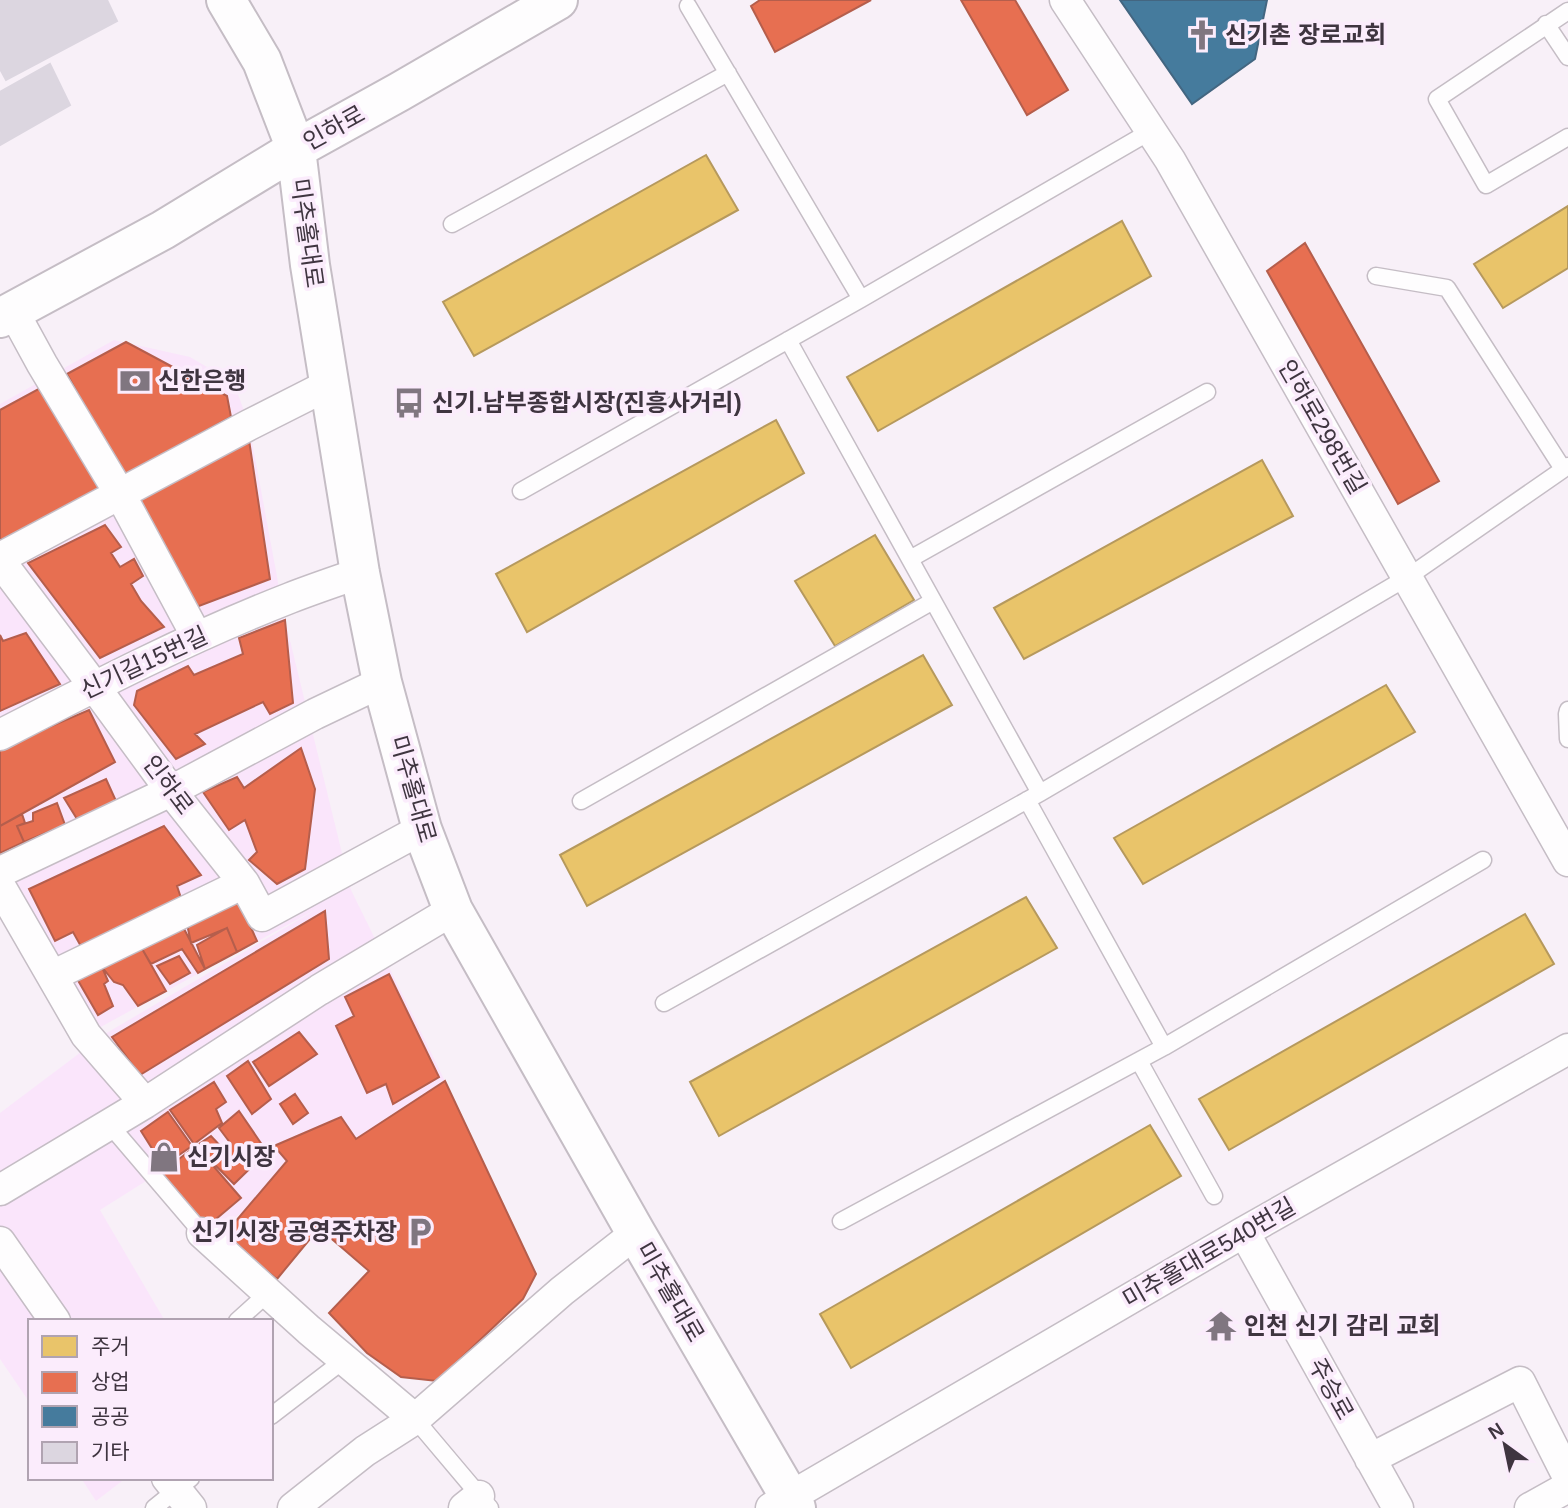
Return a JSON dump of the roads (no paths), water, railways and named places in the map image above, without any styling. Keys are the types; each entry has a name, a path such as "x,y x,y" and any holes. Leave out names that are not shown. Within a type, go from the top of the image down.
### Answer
{"main road":[{"name":"미추홀대로","path":"226,0 262,61 296,149 310,265 360,573 382,682 422,829 453,910 636,1233 785,1504"},
{"name":"인하로","path":"6,314 163,230 296,149 558,0"}],"street":[{"name":"인하로298번길","path":"1065,0 1170,160 1568,861"},
{"path":"6,314 42,364 120,494 197,637"},
{"path":"0,559 330,384"},
{"name":"인하로","path":"0,559 171,791 244,883 262,916 422,829"},
{"name":"신기길15번길","path":"0,735 197,637 291,597 360,573"},
{"path":"0,872 171,791 315,714 382,682"},
{"path":"52,976 244,883"},
{"path":"0,886 86,1035 145,1103"},
{"path":"0,1190 145,1103 394,944 453,910"},
{"name":"미추홀대로540번길","path":"785,1504 852,1461 1244,1232 1568,1049"},
{"name":"주승로","path":"1244,1232 1398,1508"},
{"path":"202,1233 344,1360 415,1419"},
{"path":"293,1508 365,1451 415,1419 562,1291 636,1233"},
{"path":"0,1242 54,1319"},
{"path":"1370,1459 1520,1382 1568,1477"},
{"path":"1530,1508 1568,1487"}],"lane":[{"path":"688,6 861,299"},
{"path":"1568,10 1437,99 1486,185 1568,137"},
{"path":"1546,24 1568,57"},
{"path":"452,224 728,73"},
{"path":"521,491 1151,131"},
{"path":"664,1003 1034,796 1408,577 1566,467 1447,288 1376,276"},
{"path":"788,340 933,601 1164,1047"},
{"path":"910,559 1207,391"},
{"path":"581,802 933,601"},
{"path":"1568,710 1568,739"},
{"path":"841,1222 1164,1047 1483,860"},
{"path":"1139,1060 1214,1196"},
{"path":"109,1124 202,1233"},
{"path":"239,1319 268,1293"},
{"path":"273,1414 344,1360"},
{"path":"415,1419 478,1504"}],"place":[{"name":"신기촌 장로교회","path":"1202,35"},
{"name":"신한은행","path":"135,381"},
{"name":"신기.남부종합시장(진흥사거리)","path":"409,403"},
{"name":"신기시장","path":"164,1157"},
{"name":"신기시장 공영주차장","path":"420,1232"},
{"name":"인천 신기 감리 교회","path":"1221,1326"}]}
